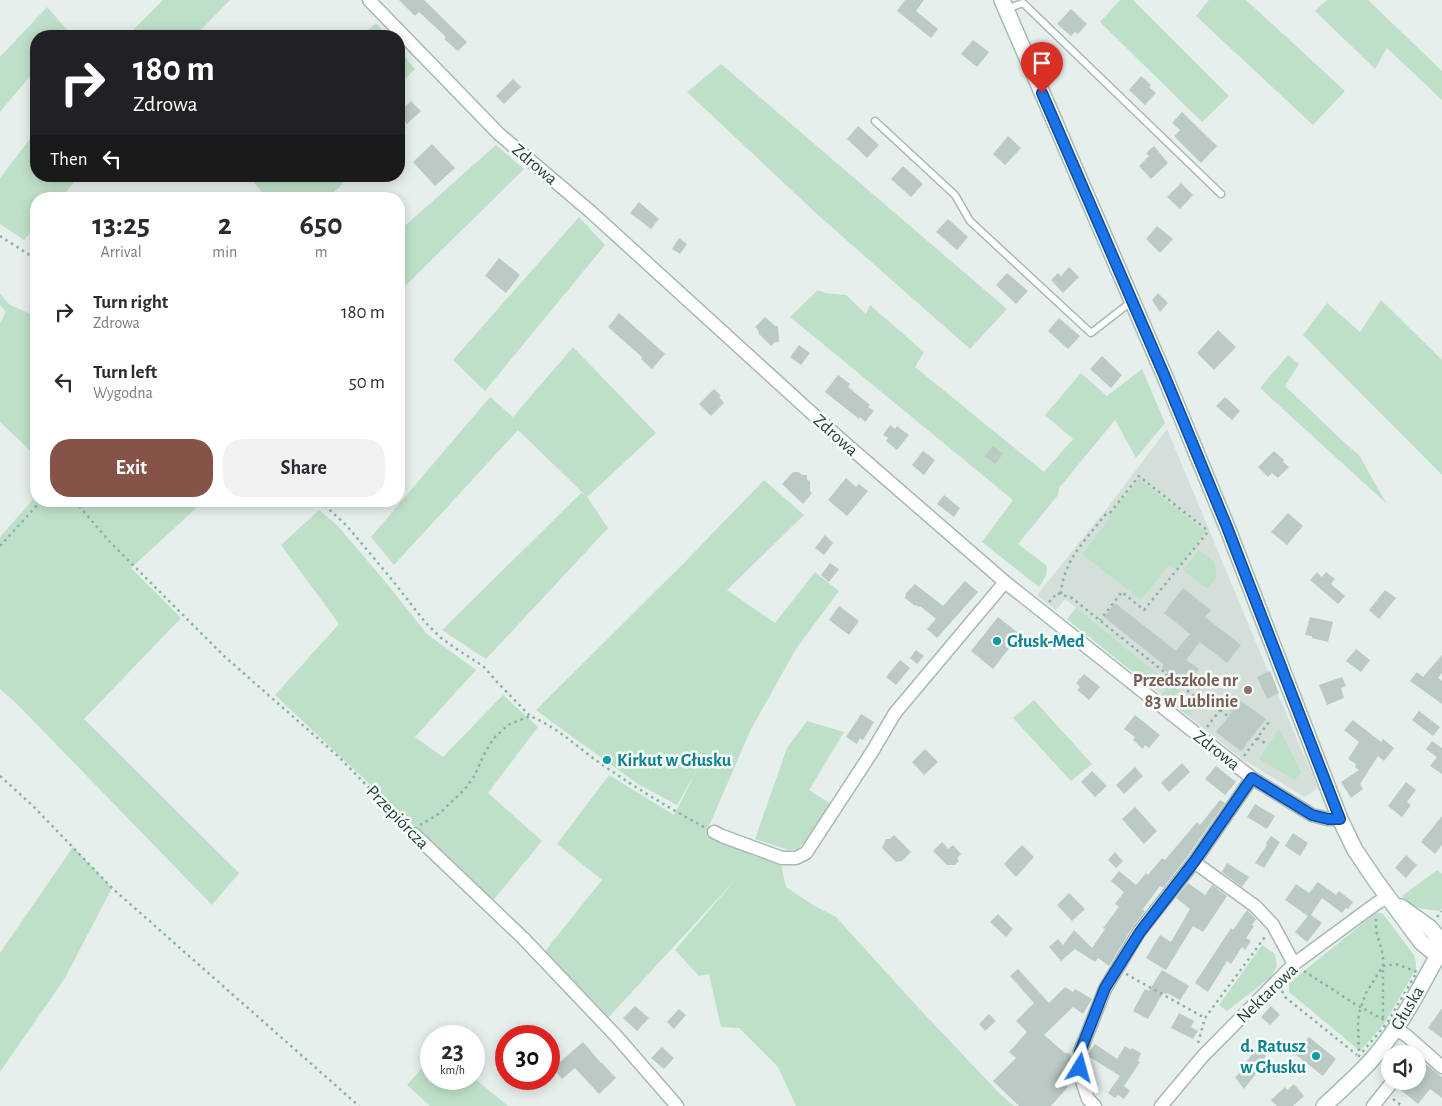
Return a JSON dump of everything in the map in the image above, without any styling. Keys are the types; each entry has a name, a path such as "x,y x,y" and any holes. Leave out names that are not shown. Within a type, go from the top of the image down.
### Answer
{"street":[{"name":"Zdrowa","path":"369,0 398,30"},
{"path":"1004,5 1132,301 1235,548 1340,819 1355,850 1376,881 1383,900 1421,942 1441,949"},
{"name":"Zdrowa","path":"405,37 499,134 591,212 838,437 1005,582 1252,778 1312,815 1328,819 1340,819"},
{"path":"714,832 782,858 796,858 806,853 872,752 895,713 1005,582"},
{"path":"1095,1106 1088,1100 1082,1081 1080,1052 1105,988 1140,932 1194,862 1252,778"},
{"name":"Przepiórcza","path":"414,834 523,938 618,1038 677,1106"},
{"path":"1194,862 1255,906 1273,926 1294,964"},
{"path":"1383,900 1416,919 1436,926 1441,949"},
{"name":"Nektarowa","path":"1166,1102 1203,1056 1294,964 1383,900"},
{"name":"Głuska","path":"1324,1106 1374,1057 1441,949"},
{"path":"1392,1026 1412,1045"},
{"path":"1426,1056 1442,1067"},
{"path":"1373,1106 1386,1090"}],"lane":[{"path":"1004,5 1023,4 1221,194"},
{"path":"875,122 955,195 970,221 1091,333 1132,301"}],"path":[{"path":"0,236 30,255"},
{"path":"1061,594 1062,581 1070,560 1139,476 1207,530 1207,533 1144,610 1122,592 1100,620"},
{"path":"0,546 36,507"},
{"name":"Przepiórcza","path":"80,507 108,540 224,656 340,756 414,834"},
{"path":"326,507 347,526 425,622 452,646 483,666 530,716 543,721 650,796 714,832"},
{"path":"1045,606 1057,592 1072,598 1203,703"},
{"path":"1154,690 1167,674"},
{"path":"1205,730 1220,710 1218,708 1230,693"},
{"path":"1220,710 1229,717"},
{"path":"414,834 420,824 440,813 465,789 493,739 508,725 530,716"},
{"path":"1242,759 1269,722"},
{"path":"1257,738 1268,746"},
{"path":"0,776 32,805 112,888 360,1106"},
{"path":"1383,900 1376,930 1383,955 1383,1019"},
{"path":"1203,1056 1198,1043 1206,1018 1273,926"},
{"path":"1294,964 1392,1026"},
{"path":"1396,964 1417,972 1392,1026 1359,1056 1358,1020 1361,1007 1366,993 1383,966 1396,964"},
{"path":"1117,968 1206,1018"},
{"path":"1277,982 1285,997 1359,1056"}],"shaded area":[{"path":"1167,429 1318,788 1305,797 1242,759 1067,619 1076,608 1065,599 1056,610 1037,595 1108,507"}],"green space":[{"path":"163,0 230,0 201,30 133,30"},
{"path":"1120,0 1133,0 1229,96 1202,122 1100,22"},
{"path":"1209,0 1246,0 1345,91 1313,125 1196,16"},
{"path":"1327,0 1368,0 1442,71 1442,100 1387,48 1375,69 1315,11"},
{"path":"47,7 68,30 30,30 30,76 0,112 0,57"},
{"path":"376,23 382,30 368,30"},
{"path":"405,57 415,69 405,79"},
{"path":"721,64 1007,309 970,349 818,215 687,92"},
{"path":"30,139 30,182 74,182 66,192 30,192 30,233 24,240 0,224 0,178"},
{"path":"496,145 524,169 405,286 405,226"},
{"path":"254,182 344,182 334,192 262,192"},
{"path":"579,217 605,245 485,391 453,360"},
{"path":"818,290 825,293 846,295 866,314 870,305 924,352 915,367 1044,472 1073,439 1045,415 1081,373 1107,396 1142,369 1165,423 1136,458 1115,420 1059,488 1058,495 1018,544 1047,566 1046,576 1039,587 982,542 1013,500 790,317"},
{"path":"0,294 10,305 30,313 30,450 0,422 0,323 6,312 0,305"},
{"path":"1381,300 1442,360 1442,475 1303,335 1327,303 1360,332"},
{"path":"573,347 656,433 587,497 608,528 486,659 442,630 581,493 584,494 518,430 394,565 371,537 396,507 405,507 405,497 490,397 513,417"},
{"path":"1288,355 1299,364 1285,386 1359,455 1386,503 1260,388"},
{"path":"1139,479 1206,532 1176,570 1169,565 1141,600 1082,554 1110,518 1108,517"},
{"path":"764,480 804,515 727,590 775,623 815,572 839,591 796,649 751,729 706,833 756,857 781,865 786,887 813,905 836,917 914,1003 1000,1094 1014,1106 796,1106 778,1067 739,1028 721,1027 709,974 699,976 675,950 736,879 607,1019 545,951 602,880 557,844 609,775 674,815 697,770 677,805 638,784 536,710 685,562"},
{"path":"30,503 30,507 197,507 131,568 181,618 84,719 239,873 212,905 16,703 0,689 0,537"},
{"path":"319,510 337,525 427,634 476,670 415,737 443,757 503,695 538,727 488,793 542,841 491,903 408,820 275,695 339,624 281,545"},
{"path":"1199,550 1214,562 1217,577 1207,589 1183,570"},
{"path":"1076,608 1158,674 1149,685 1067,619"},
{"path":"1170,683 1197,705 1188,716 1161,695"},
{"path":"1234,695 1241,701 1230,715 1223,709"},
{"path":"1034,700 1092,764 1071,781 1013,718"},
{"path":"807,721 844,732 809,790 831,804 813,833 798,849 788,850 755,839 787,748"},
{"path":"1279,728 1301,772 1295,780 1259,759"},
{"path":"73,847 112,888 65,978 0,1072 0,953"},
{"path":"1437,870 1442,874 1442,908 1439,911 1414,906 1402,896"},
{"path":"1377,912 1383,914 1414,955 1416,969 1384,1024 1360,1051 1289,992 1289,983"},
{"path":"1262,945 1275,954 1277,966 1271,977 1227,1011 1219,1005"},
{"path":"420,1070 420,1090 485,1090 485,1087 508,1106 430,1106 407,1085"}],"building":[{"path":"399,0 424,0 467,42 458,51 419,12 415,16"},
{"path":"905,0 924,0 916,11 938,29 931,38 897,11"},
{"path":"1071,9 1087,24 1078,34 1075,32 1071,36 1057,24"},
{"path":"973,40 989,52 977,67 961,54"},
{"path":"1141,76 1151,85 1149,87 1156,93 1145,105 1129,90"},
{"path":"513,79 521,87 504,104 496,96"},
{"path":"411,101 421,111 407,124 405,121 405,107"},
{"path":"1182,112 1217,146 1201,163 1174,136 1180,130 1172,123"},
{"path":"858,126 879,145 867,158 847,139"},
{"path":"1008,136 1021,148 1005,165 993,154"},
{"path":"432,144 455,168 435,186 413,162"},
{"path":"1154,146 1168,163 1151,179 1139,166 1149,156 1146,153"},
{"path":"903,166 923,184 911,197 891,179"},
{"path":"1181,183 1193,195 1180,209 1167,197"},
{"path":"639,202 659,219 651,229 630,213"},
{"path":"948,219 968,237 957,250 936,232"},
{"path":"1157,226 1173,239 1160,253 1146,239"},
{"path":"679,238 687,244 680,254 672,249"},
{"path":"499,258 520,275 506,293 485,276"},
{"path":"1069,267 1079,277 1063,293 1051,280 1058,273 1061,276"},
{"path":"1007,273 1028,291 1016,304 996,285"},
{"path":"1158,293 1168,303 1160,312 1152,300"},
{"path":"619,313 665,354 652,369 641,359 642,357 608,327"},
{"path":"765,317 775,326 778,326 779,342 775,342 771,346 758,333 759,331 755,327"},
{"path":"1059,318 1080,336 1068,349 1048,331"},
{"path":"1218,330 1236,347 1214,370 1197,353"},
{"path":"799,345 810,353 801,365 790,357"},
{"path":"1102,356 1122,375 1111,388 1090,369"},
{"path":"838,375 850,384 848,387 870,405 868,407 874,411 865,422 825,392"},
{"path":"714,389 721,396 719,397 724,403 711,416 699,404"},
{"path":"1225,397 1240,411 1232,420 1216,406"},
{"path":"890,425 895,429 897,426 909,435 897,450 886,441 888,438 883,435"},
{"path":"993,446 1003,454 995,464 985,456"},
{"path":"923,451 935,460 924,475 912,465"},
{"path":"1274,451 1289,467 1278,478 1272,473 1268,477 1258,467"},
{"path":"793,472 807,475 807,479 810,482 810,491 812,493 803,504 782,484"},
{"path":"846,478 856,487 859,484 868,491 847,516 828,500"},
{"path":"944,495 960,508 954,517 937,504"},
{"path":"1288,513 1303,526 1287,545 1271,532"},
{"path":"825,535 833,543 824,555 815,548"},
{"path":"830,563 839,569 829,582 821,575"},
{"path":"1317,572 1322,577 1326,572 1335,579 1331,584 1345,596 1338,604 1310,580"},
{"path":"965,581 978,592 937,638 927,629 936,619 920,606 915,606 905,598 906,593 915,584 943,606"},
{"path":"1183,588 1211,610 1205,617 1241,645 1227,663 1200,642 1186,660 1199,669 1188,684 1174,673 1172,676 1162,668 1164,665 1104,617 1115,603 1176,651 1190,634 1164,613"},
{"path":"1385,590 1396,598 1379,619 1369,610"},
{"path":"839,606 859,621 849,635 829,620"},
{"name":"Głusk-Med","path":"998,617 1021,635 993,669 971,651"},
{"path":"1310,617 1333,622 1328,642 1305,635"},
{"path":"1356,649 1370,660 1361,672 1346,661"},
{"path":"916,650 924,656 917,664 910,658"},
{"path":"1442,655 1442,673 1438,678 1442,681 1442,704 1410,681 1417,672 1423,677"},
{"path":"900,660 910,668 896,685 886,677"},
{"path":"1270,671 1279,693 1267,699 1257,677"},
{"path":"1084,674 1100,687 1089,700 1077,690 1080,687 1076,683"},
{"path":"1342,677 1346,686 1341,688 1344,698 1327,705 1319,685"},
{"path":"1241,701 1266,719 1241,751 1216,732"},
{"path":"1419,711 1440,727 1433,736 1412,720"},
{"path":"861,714 874,722 863,740 860,738 857,744 846,737"},
{"path":"1135,715 1160,735 1149,748 1145,745 1143,749 1133,740 1135,737 1124,729"},
{"path":"1353,720 1381,742 1383,739 1394,748 1384,761 1378,756 1360,784 1363,789 1351,798 1341,782 1359,770 1355,767 1356,764 1348,759 1359,742 1344,730"},
{"path":"1432,741 1442,748 1442,774 1430,766 1437,757 1426,749"},
{"path":"925,749 938,762 924,775 912,762"},
{"path":"1182,763 1190,772 1169,792 1161,783"},
{"path":"1216,766 1236,782 1225,795 1205,779"},
{"path":"1135,767 1143,776 1124,794 1116,785"},
{"path":"1092,771 1107,786 1095,797 1081,782"},
{"path":"1406,782 1416,790 1407,802 1411,805 1402,817 1388,806"},
{"path":"1220,800 1225,803 1187,857 1163,888 1160,886 1143,909 1145,911 1132,928 1109,966 1098,958 1095,962 1075,949 1061,961 1049,947 1058,939 1063,945 1074,930 1092,948 1105,929 1103,928 1119,907 1115,904 1124,892 1111,881 1119,871 1136,885 1146,873 1148,875 1162,858 1165,860 1197,822 1200,825"},
{"path":"1255,804 1275,816 1267,829 1247,817"},
{"path":"1135,807 1157,831 1144,844 1122,819"},
{"path":"1442,816 1442,845 1435,854 1421,842"},
{"path":"1293,833 1308,843 1300,856 1285,846"},
{"path":"894,835 911,852 902,861 896,862 882,848 886,839 890,839"},
{"path":"1271,836 1280,842 1264,868 1255,863"},
{"path":"942,842 948,849 953,845 961,854 957,858 959,861 955,865 947,865 933,851"},
{"path":"1022,845 1034,857 1016,877 1004,864"},
{"path":"1115,852 1123,861 1116,868 1108,860"},
{"path":"1406,855 1417,865 1406,878 1395,868"},
{"path":"1227,863 1249,877 1242,887 1222,872"},
{"path":"1318,882 1336,895 1339,891 1353,902 1342,913 1322,898 1311,915 1322,923 1307,942 1295,932 1308,916 1285,900 1296,884 1309,893"},
{"path":"1188,883 1205,895 1212,885 1227,896 1203,932 1193,926 1166,970 1146,958 1160,935 1171,942 1190,909 1176,898"},
{"path":"1069,893 1085,909 1072,921 1057,905"},
{"path":"1247,910 1256,919 1246,938 1251,941 1245,950 1242,947 1231,964 1227,961 1208,992 1195,983 1231,928 1233,930"},
{"path":"998,914 1013,929 1006,937 990,922"},
{"path":"1018,969 1049,1003 1065,987 1073,992 1075,989 1092,999 1083,1014 1073,1007 1044,1035 1065,1053 1072,1056 1073,1068 1062,1082 1068,1087 1051,1106 1019,1106 993,1081 1016,1058 1009,1052 1027,1032 1016,1021 1034,1003 1010,976"},
{"path":"1162,970 1189,986 1180,1000 1167,993 1163,993 1148,1019 1133,1011 1145,989 1149,991"},
{"path":"635,1006 649,1018 637,1031 623,1018"},
{"path":"1271,1006 1280,1015 1270,1025 1261,1017"},
{"path":"1442,1008 1442,1038 1428,1028"},
{"path":"679,1009 686,1015 674,1029 667,1022"},
{"path":"1179,1013 1194,1021 1191,1027 1198,1031 1193,1039 1171,1028"},
{"path":"989,1014 996,1021 985,1031 979,1024"},
{"name":"d. Ratusz w Głusku","path":"1309,1037 1336,1059 1323,1076 1295,1054"},
{"path":"583,1042 616,1078 599,1094 575,1068 562,1079 560,1077 560,1062"},
{"path":"1095,1044 1117,1059 1125,1046 1141,1053 1138,1061 1140,1062 1124,1086 1130,1091 1124,1099 1118,1095 1115,1098 1108,1093 1120,1076 1088,1056"},
{"path":"662,1047 674,1058 664,1069 651,1058"},
{"path":"1257,1048 1266,1056 1264,1059 1266,1061 1244,1089 1235,1077 1246,1068 1243,1066"},
{"path":"1426,1064 1442,1077 1442,1098 1430,1089 1418,1104 1401,1090 1426,1090"},
{"path":"1294,1084 1304,1096 1293,1106 1277,1106 1271,1100 1285,1087 1287,1090"}],"place":[{"name":"Głusk-Med","path":"997,641"},
{"name":"Przedszkole nr 83 w Lublinie","path":"1248,690"},
{"name":"Kirkut w Głusku","path":"607,760"},
{"name":"d. Ratusz w Głusku","path":"1316,1056"}],"route":[{"path":"1042,93 1165,377 1250,583 1340,819 1328,819 1312,815 1252,778 1194,862 1140,932 1105,988 1080,1052 1080,1068"}]}
